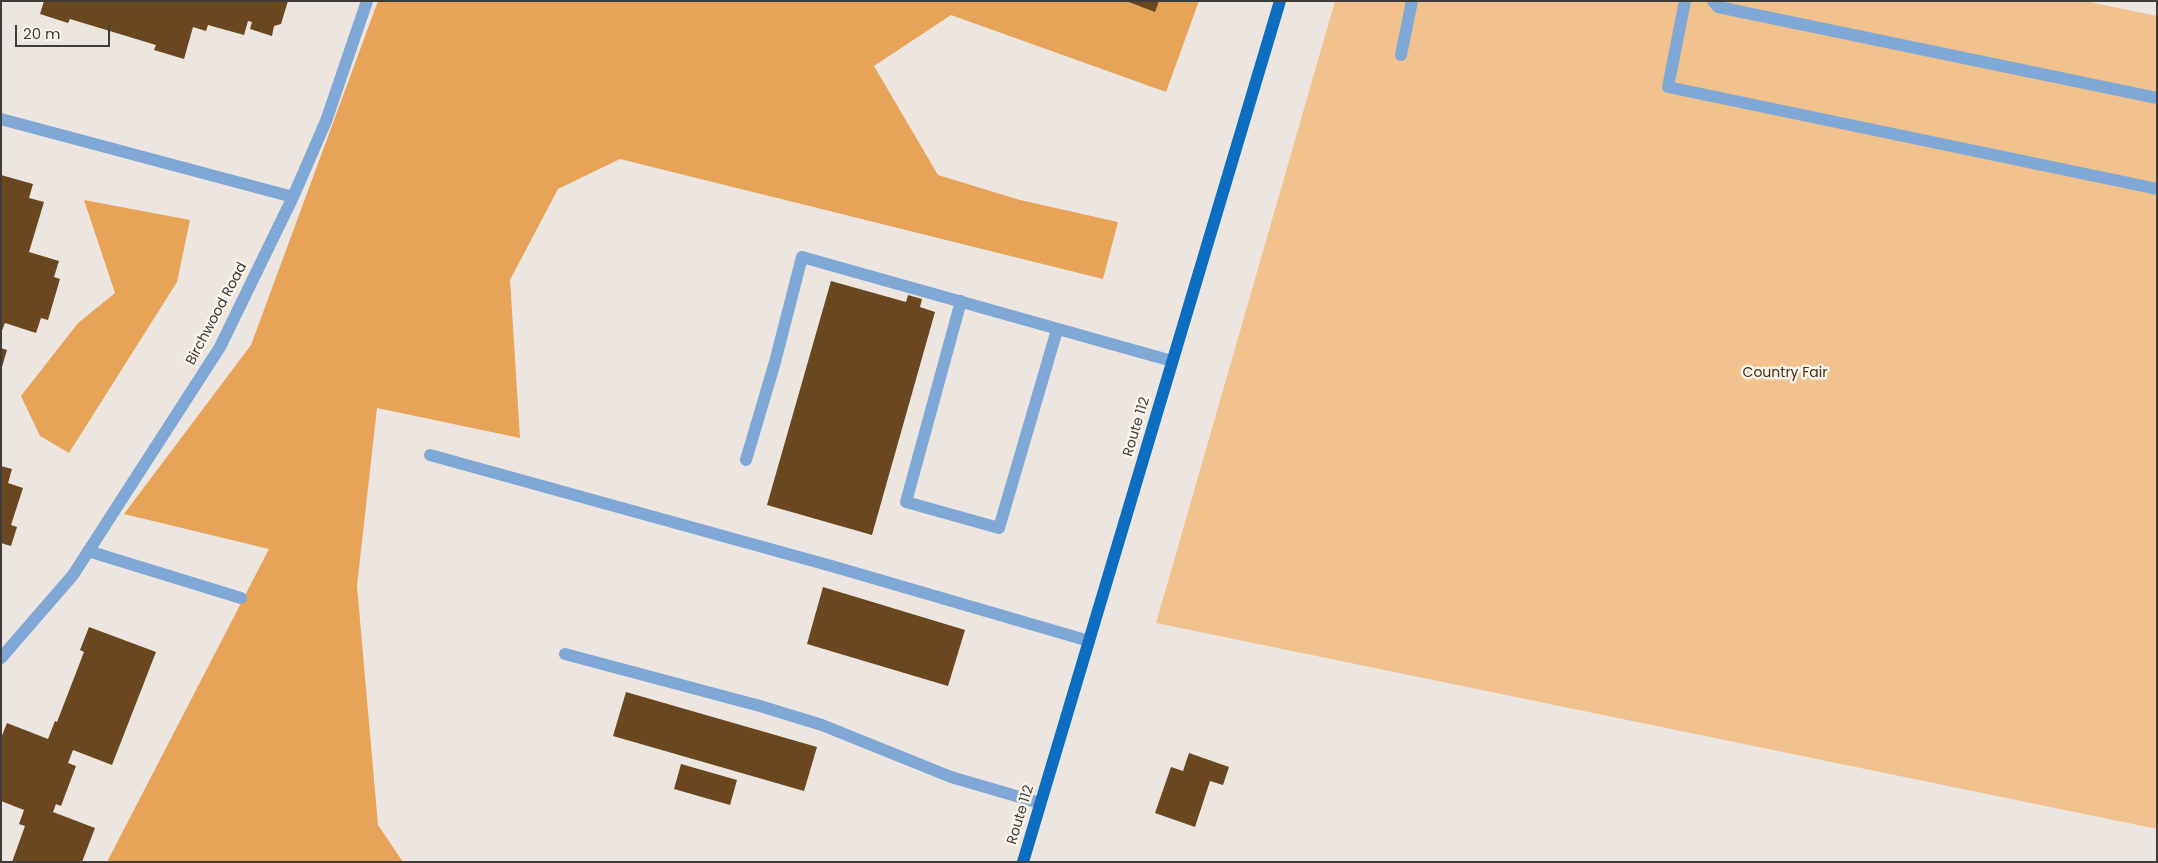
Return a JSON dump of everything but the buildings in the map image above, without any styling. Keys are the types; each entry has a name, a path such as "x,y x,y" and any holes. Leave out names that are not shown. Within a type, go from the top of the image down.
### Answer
{"main road":[{"name":"Route 112","path":"1023,862 1280,1"}],"street":[{"name":"Birchwood Road","path":"1,658 73,575 220,347 293,197 326,121 367,1"},
{"path":"1401,55 1412,1"},
{"path":"1685,1 1668,87 2157,189"},
{"path":"1713,1 1718,7 2157,98"},
{"path":"1,119 293,197"},
{"path":"746,460 776,362 802,257 1172,361"},
{"path":"961,301 906,502 999,528 1057,330"},
{"path":"430,455 835,566 1089,641"},
{"path":"88,551 241,598"},
{"path":"565,654 760,706 822,725 951,777 1040,803"}],"green space":[{"name":"Country Fair","path":"1335,1 2085,1 2157,16 2157,829 1156,623"}],"shaded area":[{"path":"378,1 1199,1 1166,92 951,15 874,66 938,175 1020,200 1118,222 1103,279 620,159 558,189 510,280 520,438 377,408 357,586 378,825 403,862 107,862 269,549 124,514 251,345"},
{"path":"84,200 190,220 177,282 69,453 40,436 21,396 78,323 115,293"}]}
